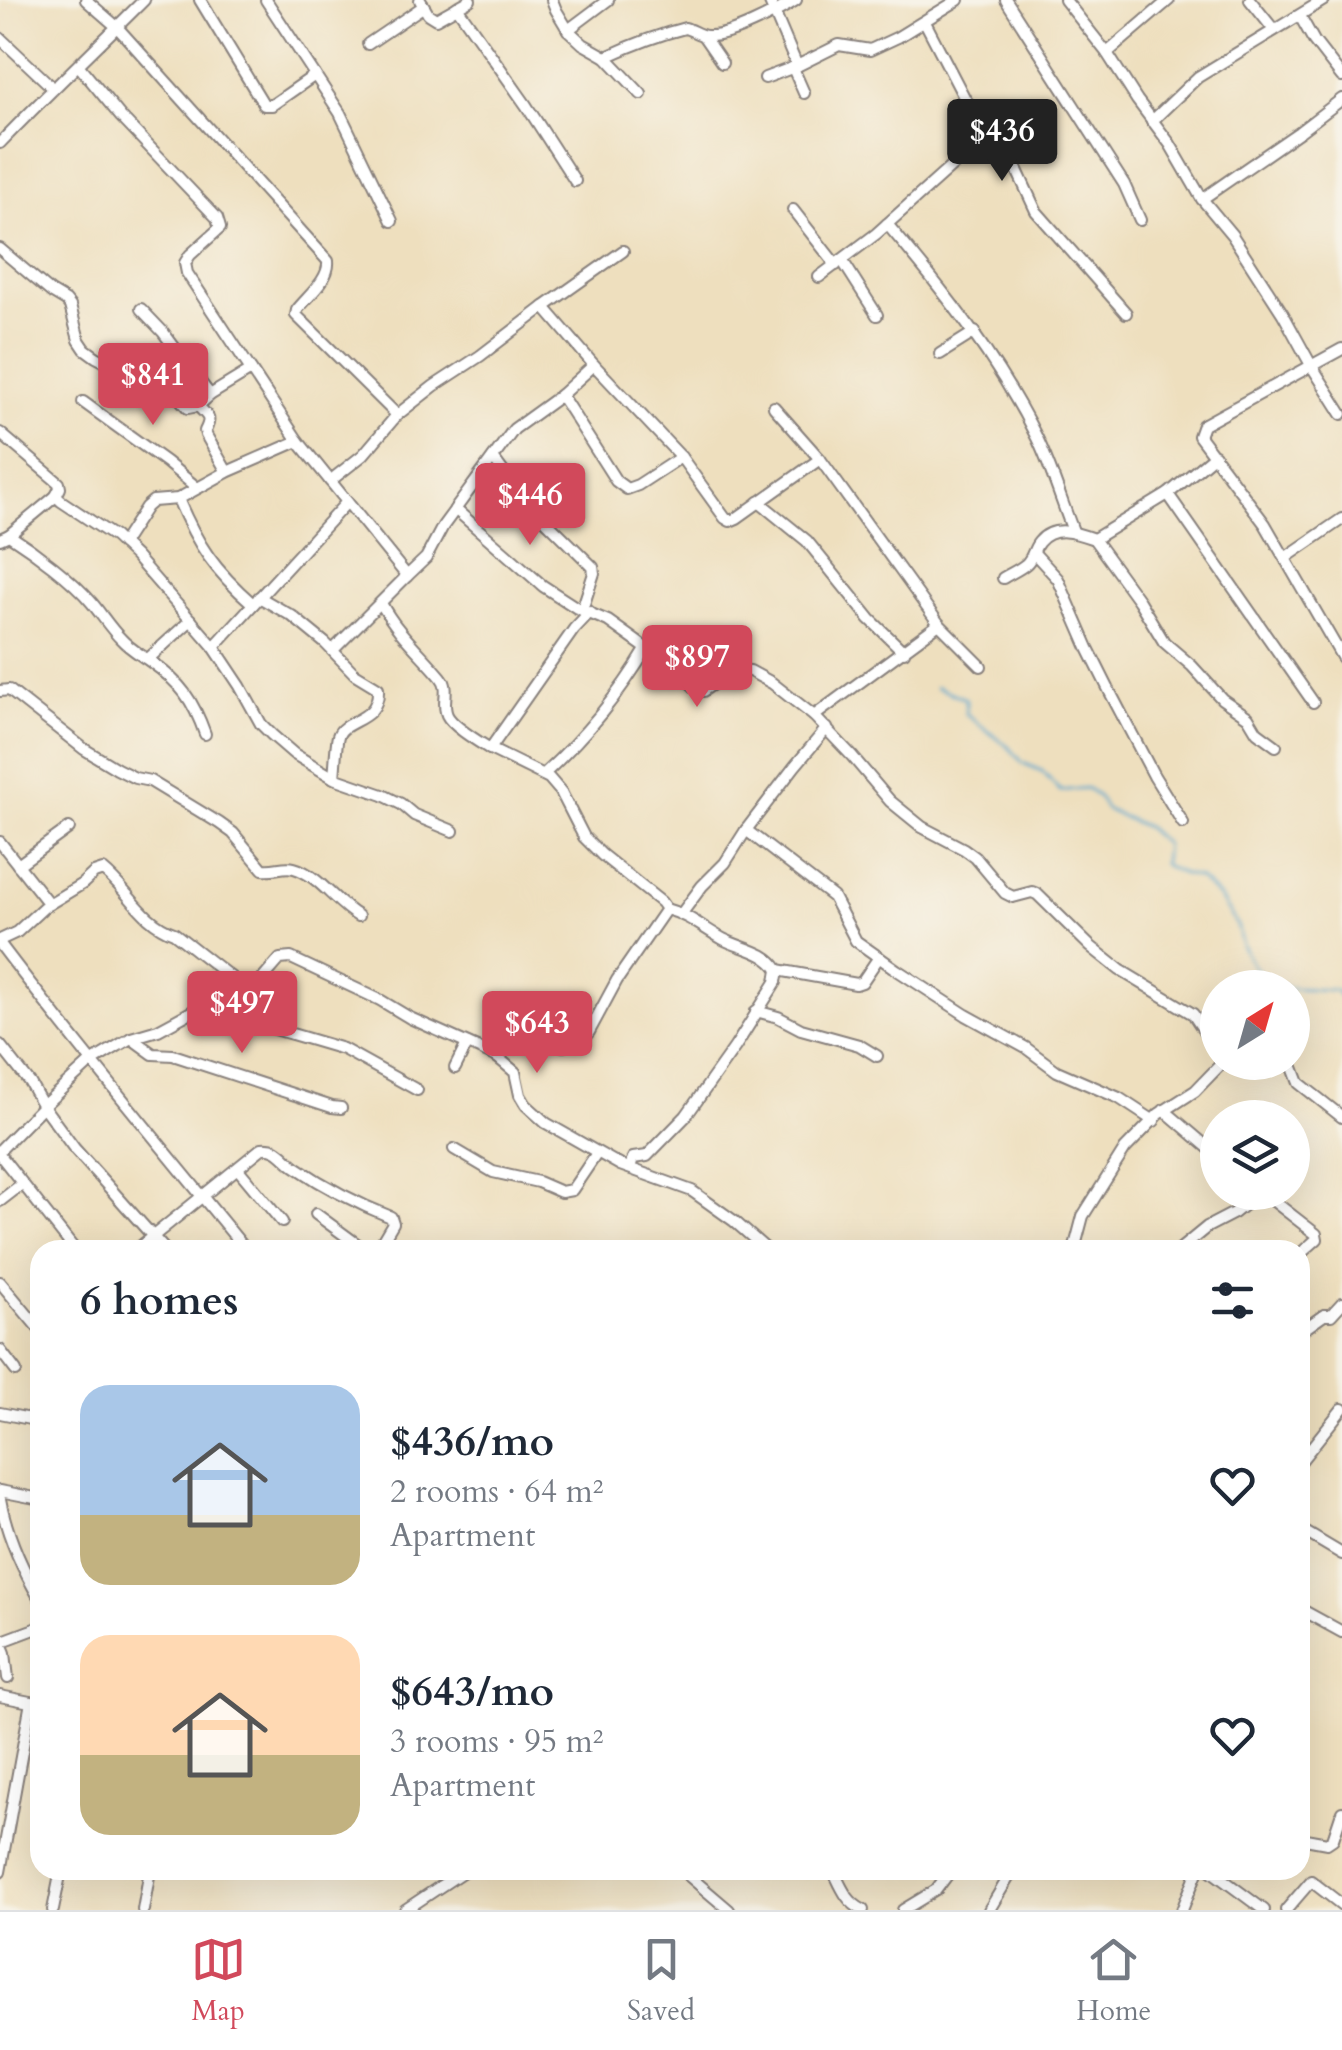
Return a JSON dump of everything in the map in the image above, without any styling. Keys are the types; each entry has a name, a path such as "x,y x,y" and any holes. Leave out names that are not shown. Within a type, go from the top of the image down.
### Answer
{"street":[{"path":"86,0 117,28 328,261 327,274 296,310 296,315 397,414"},
{"path":"0,144 144,0"},
{"path":"200,0 264,105 272,105 315,74"},
{"path":"266,0 340,113 392,220"},
{"path":"368,44 422,3 436,18 470,0"},
{"path":"552,0 568,30 583,44 606,56 641,94"},
{"path":"568,30 608,0"},
{"path":"769,0 804,93"},
{"path":"606,56 684,28 704,36 722,34 775,13 796,0"},
{"path":"766,78 840,45 870,50 958,0"},
{"path":"1006,0 1124,184 1140,220"},
{"path":"1064,0 1107,53 1170,144 1202,199 1232,235 1342,414"},
{"path":"1107,53 1170,0"},
{"path":"1250,0 1274,30"},
{"path":"1152,121 1198,77 1324,0"},
{"path":"458,7 575,182"},
{"path":"1300,16 1342,77"},
{"path":"925,22 966,99 1011,157 1036,211 1126,314"},
{"path":"704,36 722,64"},
{"path":"0,38 53,88"},
{"path":"79,66 217,218 220,228 190,256 185,268 298,441 406,576"},
{"path":"1202,199 1342,99"},
{"path":"819,277 887,224 990,132"},
{"path":"793,210 877,315"},
{"path":"887,224 975,332 998,368 1038,440 1073,531"},
{"path":"0,250 66,301 78,340 85,348 137,378 159,382 188,408 198,406 210,394 251,370"},
{"path":"330,481 363,456 397,414 622,251"},
{"path":"544,307 681,458 730,521 820,459"},
{"path":"141,309 210,394"},
{"path":"940,354 975,332"},
{"path":"1342,349 1203,425 1199,436 1265,524 1342,657"},
{"path":"332,650 426,558 455,509 514,429 594,365"},
{"path":"561,395 616,481 627,489 681,458"},
{"path":"84,402 196,487"},
{"path":"198,406 209,419 206,436 227,472"},
{"path":"774,407 820,459 939,624 981,666"},
{"path":"0,434 60,488 56,496 4,537 84,595 134,652 183,688 196,708 205,734"},
{"path":"122,544 154,501 190,494 196,487 298,441"},
{"path":"1094,539 1168,494 1215,455"},
{"path":"490,750 586,611 594,573 593,566 527,502 493,458"},
{"path":"1168,494 1313,702"},
{"path":"56,496 122,544 214,647 261,724 286,748 334,778 402,804 414,815 453,831"},
{"path":"178,499 198,544 230,584 292,616 379,691 370,711 340,732 334,778"},
{"path":"214,647 347,502"},
{"path":"760,502 806,541 870,619 904,652"},
{"path":"455,509 543,586 648,648 698,690 710,688 733,670 750,671 772,683 828,728 890,800 922,828 964,848 987,868 1005,893 1014,897 1037,894 1090,946 1120,970 1193,1014 1200,1025"},
{"path":"1285,558 1342,519"},
{"path":"1004,578 1023,566 1038,542 1048,536 1073,531 1094,539 1164,642 1276,746"},
{"path":"1034,553 1058,580 1103,678 1184,824"},
{"path":"381,603 400,632 443,679 447,715 490,750 544,774 561,792 584,837 666,910 682,913 722,938 759,953 778,970 776,982 686,1116 647,1156 633,1158 630,1168"},
{"path":"148,659 191,620"},
{"path":"814,716 939,624"},
{"path":"544,774 584,736 648,648"},
{"path":"0,691 9,690 117,769 150,781 219,823 233,833 263,869 300,870 358,916"},
{"path":"682,913 729,858 798,761 828,728"},
{"path":"18,865 69,828"},
{"path":"746,830 834,897 856,941 1057,1071 1119,1098 1154,1121"},
{"path":"0,842 49,904"},
{"path":"238,1240 91,1062 0,942 94,873 103,870 144,914 247,990 254,989 280,959 291,958 496,1057 515,1072 526,1105 561,1133 630,1168 692,1191 756,1240"},
{"path":"496,1057 528,1028 562,1046 582,1040 617,980 666,910"},
{"path":"778,970 856,984 879,957"},
{"path":"67,1240 0,1153 91,1062 131,1038 158,1030 236,982"},
{"path":"204,1004 342,1049 417,1090"},
{"path":"756,1011 859,1045 877,1056"},
{"path":"131,1038 153,1054 173,1056 341,1108"},
{"path":"455,1068 467,1044"},
{"path":"0,1045 74,1148 157,1240"},
{"path":"1077,1240 1084,1216 1125,1149 1164,1110 1206,1080"},
{"path":"1298,1080 1342,1117"},
{"path":"1164,1110 1200,1141"},
{"path":"149,1240 262,1148 274,1148 296,1167 361,1205 390,1217 393,1223 382,1240"},
{"path":"454,1149 493,1172 538,1182 560,1192 572,1190 598,1153"},
{"path":"238,1169 282,1222"},
{"path":"0,1201 22,1184"},
{"path":"1191,1240 1239,1210"},
{"path":"1285,1210 1316,1234 1310,1245"},
{"path":"316,1214 352,1240"},
{"path":"0,1282 30,1318"},
{"path":"1310,1325 1324,1315 1334,1319 1342,1303"},
{"path":"0,1350 16,1371"},
{"path":"1310,1449 1342,1409"},
{"path":"0,1413 30,1419"},
{"path":"0,1491 30,1496"},
{"path":"0,1499 17,1557 30,1581"},
{"path":"1310,1535 1342,1554"},
{"path":"1310,1614 1342,1632"},
{"path":"8,1678 6,1652 0,1642 30,1631"},
{"path":"0,1696 30,1702"},
{"path":"0,1872 30,1731"},
{"path":"1310,1840 1327,1843 1333,1839 1342,1812"},
{"path":"53,1910 59,1880"},
{"path":"143,1910 148,1880"},
{"path":"405,1910 451,1880"},
{"path":"694,1880 728,1910"},
{"path":"838,1880 848,1899 863,1910"},
{"path":"903,1910 936,1890 944,1880"},
{"path":"989,1910 1007,1880"},
{"path":"1182,1910 1194,1880"},
{"path":"1224,1880 1264,1910"},
{"path":"1286,1910 1312,1881 1342,1905"}],"waterway":[{"path":"936,687 966,699 966,714 1023,763 1042,771 1060,791 1086,788 1099,797 1105,809 1146,827 1165,844 1163,864 1199,878 1220,898 1257,970"},
{"path":"1310,989 1335,990 1342,999"}]}
